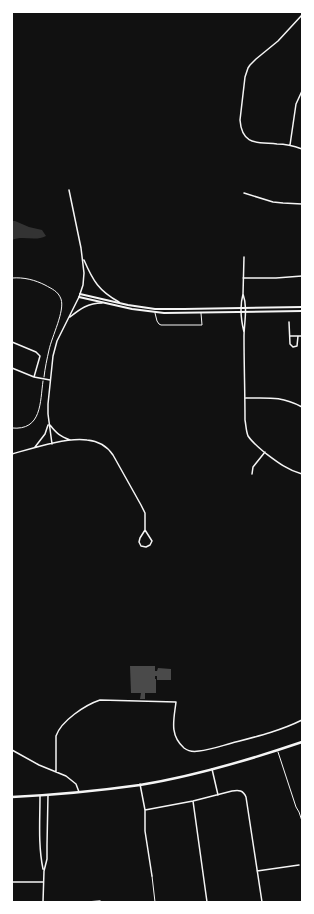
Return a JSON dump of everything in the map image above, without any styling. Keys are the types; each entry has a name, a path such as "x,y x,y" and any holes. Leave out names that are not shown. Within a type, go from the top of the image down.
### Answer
{"main road":[{"path":"12,797 79,792 166,780 253,758 302,742"}],"street":[{"path":"302,15 278,41 256,58 250,65 245,78 240,125 246,136 256,143 290,145 302,149"},
{"path":"290,145 296,104 302,91"},
{"path":"52,444 48,404 52,356 59,336 79,297 84,279 83,259 69,190"},
{"path":"244,193 278,203 302,204"},
{"path":"244,257 242,298 242,323 244,335"},
{"path":"83,259 97,286 108,296 121,303"},
{"path":"243,278 302,276"},
{"path":"80,294 155,309 302,307"},
{"path":"243,294 246,312 244,335 245,420 247,431 251,440 265,452 286,468 302,474"},
{"path":"79,297 132,309 155,312 201,313 302,311"},
{"path":"68,319 84,307 92,304 103,303"},
{"path":"289,322 290,346 295,347 298,344 298,336"},
{"path":"289,336 302,336"},
{"path":"12,342 36,352 40,356 34,377"},
{"path":"12,368 34,377 50,380"},
{"path":"245,398 278,398 302,407"},
{"path":"49,423 60,436 72,440"},
{"path":"34,448 45,434 49,423"},
{"path":"12,454 72,440 92,440 102,444 111,452 145,513 145,530 139,542 141,546 146,548 150,545 152,540 145,530"},
{"path":"252,474 253,467 265,452"},
{"path":"56,772 56,736 58,731 67,720 76,713 100,700 176,702 173,725 174,730 179,742 185,749 193,752 208,750 286,728 302,720"},
{"path":"12,750 39,765 73,780 79,792"},
{"path":"212,769 218,795"},
{"path":"140,784 145,810 145,831 152,876"},
{"path":"145,810 193,801 238,790 242,792 245,795 262,902"},
{"path":"43,902 44,871 47,859 48,795"},
{"path":"40,796 40,845 44,871"},
{"path":"193,801 207,902"},
{"path":"257,871 299,865"},
{"path":"12,882 43,882"},
{"path":"90,902 100,901"}],"lane":[{"path":"155,312 157,321 161,325 202,324 201,313"},
{"path":"278,750 296,807 302,821"},
{"path":"152,876 155,902"}],"path":[{"path":"12,278 27,278 56,290 62,300 62,307 49,349 44,377"},
{"path":"12,428 25,427 31,424 36,418 39,412 43,381"}],"shaded area":[{"path":"12,221 42,230 46,236 42,238 20,238 12,240"}],"building":[{"path":"130,666 155,666 155,671 157,671 158,668 171,669 171,680 157,680 157,676 155,676 156,693 145,693 145,699 140,699 141,693 131,693"}]}
